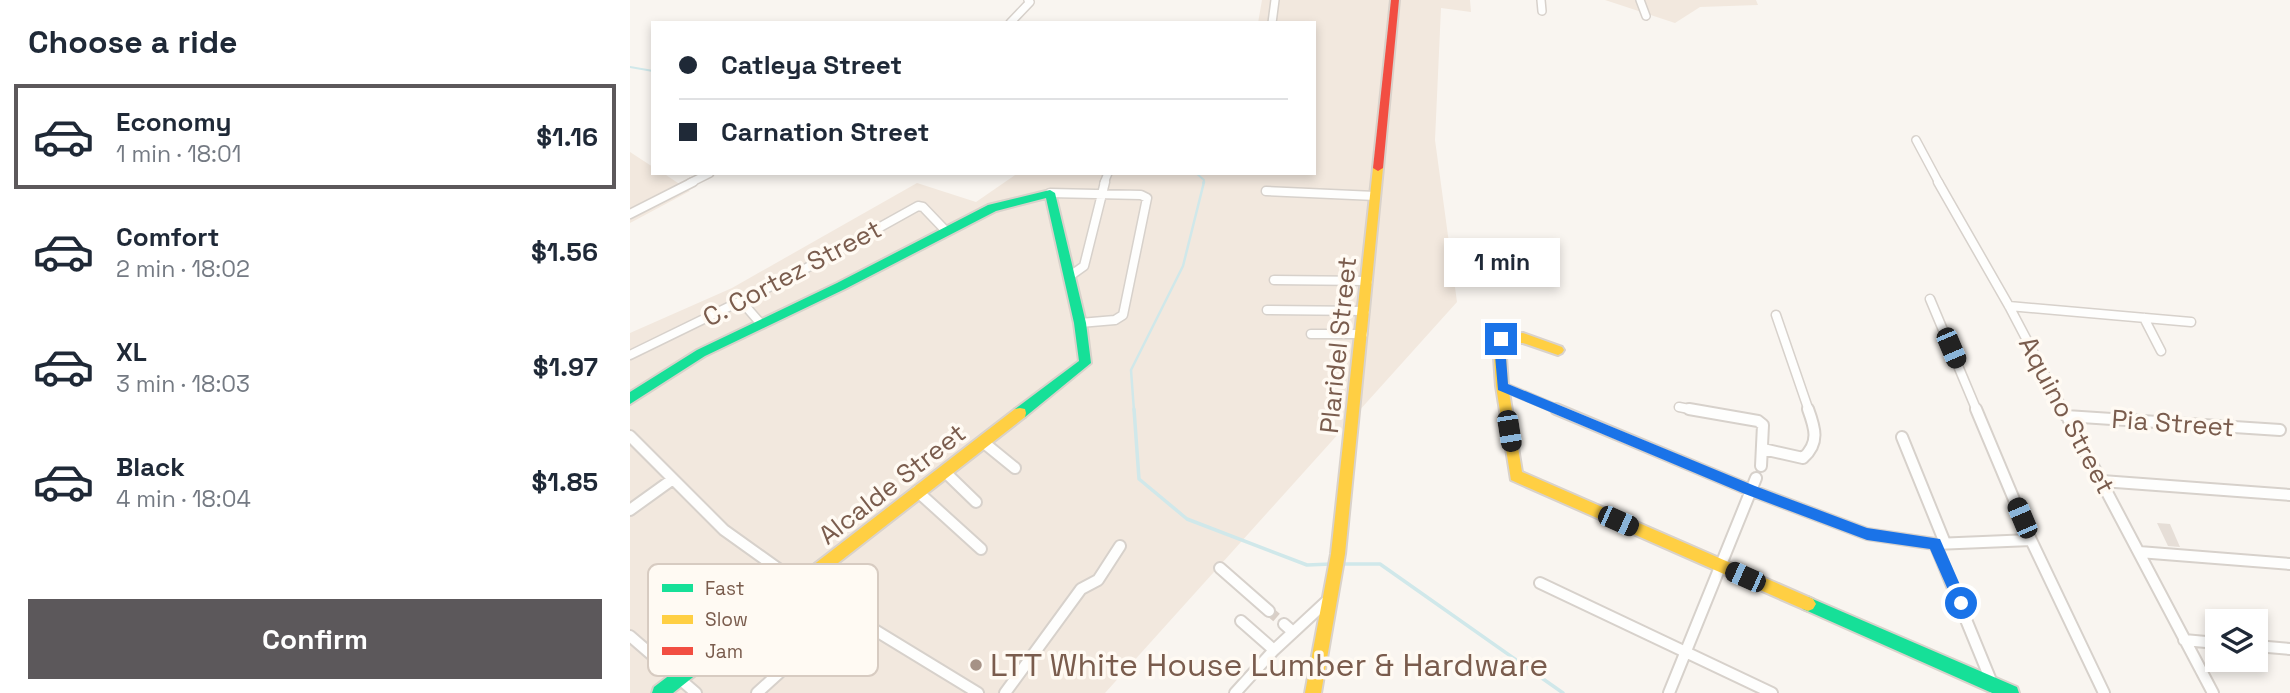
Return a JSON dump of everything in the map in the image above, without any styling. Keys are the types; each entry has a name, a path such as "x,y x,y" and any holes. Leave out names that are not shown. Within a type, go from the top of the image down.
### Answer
{"street":[{"path":"1012,21 1030,2 1028,0"},
{"path":"1272,21 1275,0"},
{"name":"Plaridel Street","path":"1313,693 1338,554 1363,334 1395,0"},
{"path":"1541,0 1542,11"},
{"path":"1640,0 1646,16"},
{"name":"Aquino Street","path":"1916,140 1973,247 2009,306 2213,693"},
{"path":"632,210 706,175"},
{"path":"1070,276 1084,266 1100,194 1107,175"},
{"path":"1266,191 1375,196"},
{"path":"630,399 701,353 999,205 1050,193 1141,195 1147,198 1123,315 1115,320 1080,323 1050,193"},
{"name":"C. Cortez Street","path":"630,355 742,302 918,206 923,207 946,231"},
{"path":"1274,280 1368,281"},
{"path":"1930,299 2031,540 2104,693"},
{"path":"742,302 761,324"},
{"path":"2009,306 2191,322"},
{"path":"1267,310 1365,311"},
{"path":"1763,449 1803,457 1810,453 1816,439 1815,428 1776,315"},
{"path":"2144,318 2161,351"},
{"name":"Alcalde Street","path":"827,564 1085,362 1080,323"},
{"path":"1311,334 1363,334"},
{"path":"1558,350 1533,339 1501,339 1499,344 1502,386 1516,476 1995,689 2011,693"},
{"path":"1502,386 1750,490 1867,534 1940,543 2031,540"},
{"path":"1679,407 1758,421 1763,425 1761,466"},
{"name":"Pia Street","path":"2066,416 2280,430"},
{"path":"630,436 712,520 772,564"},
{"path":"1902,437 1995,689"},
{"path":"983,442 1015,468"},
{"path":"944,471 976,502"},
{"path":"1669,693 1756,478"},
{"path":"630,510 673,479"},
{"path":"2102,481 2290,495"},
{"path":"917,491 981,549"},
{"path":"1005,693 1081,589 1098,580 1120,546"},
{"path":"2139,552 2290,564"},
{"path":"1220,568 1269,611"},
{"path":"1540,583 1772,693"},
{"path":"1235,693 1274,650 1289,628 1329,599"},
{"path":"1241,621 1274,650"},
{"path":"878,632 978,693"},
{"path":"630,636 648,652"},
{"path":"2184,640 2205,642"},
{"path":"2268,647 2290,649"},
{"path":"676,676 696,693"},
{"name":"Alcalde Street","path":"660,693 681,676"},
{"path":"757,693 776,676"}],"shaded area":[{"path":"1262,0 1470,0 1471,12 1441,8 1435,140 1457,302 1105,693 630,693 630,333 732,288 917,183 976,202 1015,175 1316,175 1316,21 1258,21"},
{"path":"1605,0 1756,0 1758,5 1700,7 1675,23"},
{"path":"630,152 651,166 651,175 666,175 690,191 630,223"}],"building":[{"path":"2157,523 2170,524 2180,547 2168,546"}],"waterway":[{"path":"630,67 651,71"},
{"path":"1198,175 1204,180 1203,183"},
{"path":"1134,411 1131,370 1183,266 1204,182"},
{"path":"1134,409 1139,479 1187,519 1307,565 1331,564"},
{"path":"1342,564 1380,564 1563,693"}],"tunnel":[{"path":"1269,611 1284,624"}],"traffic: fast":[{"path":"630,399 701,353 841,286 992,208 1050,193 1080,323 1085,363 1020,413"},
{"path":"1808,604 2011,693"},
{"path":"660,693 682,676"}],"traffic: slow":[{"path":"1313,693 1338,554 1378,168"},
{"path":"1558,350 1523,338 1501,339 1499,343 1502,386 1516,476 1808,604"},
{"path":"826,564 1020,413"}],"traffic: jam":[{"path":"1378,168 1395,0"}],"place":[{"name":"LTT White House Lumber & Hardware","path":"976,665"}],"route":[{"path":"1501,339 1499,344 1502,386 1750,490 1867,534 1935,544 1961,603"}]}
